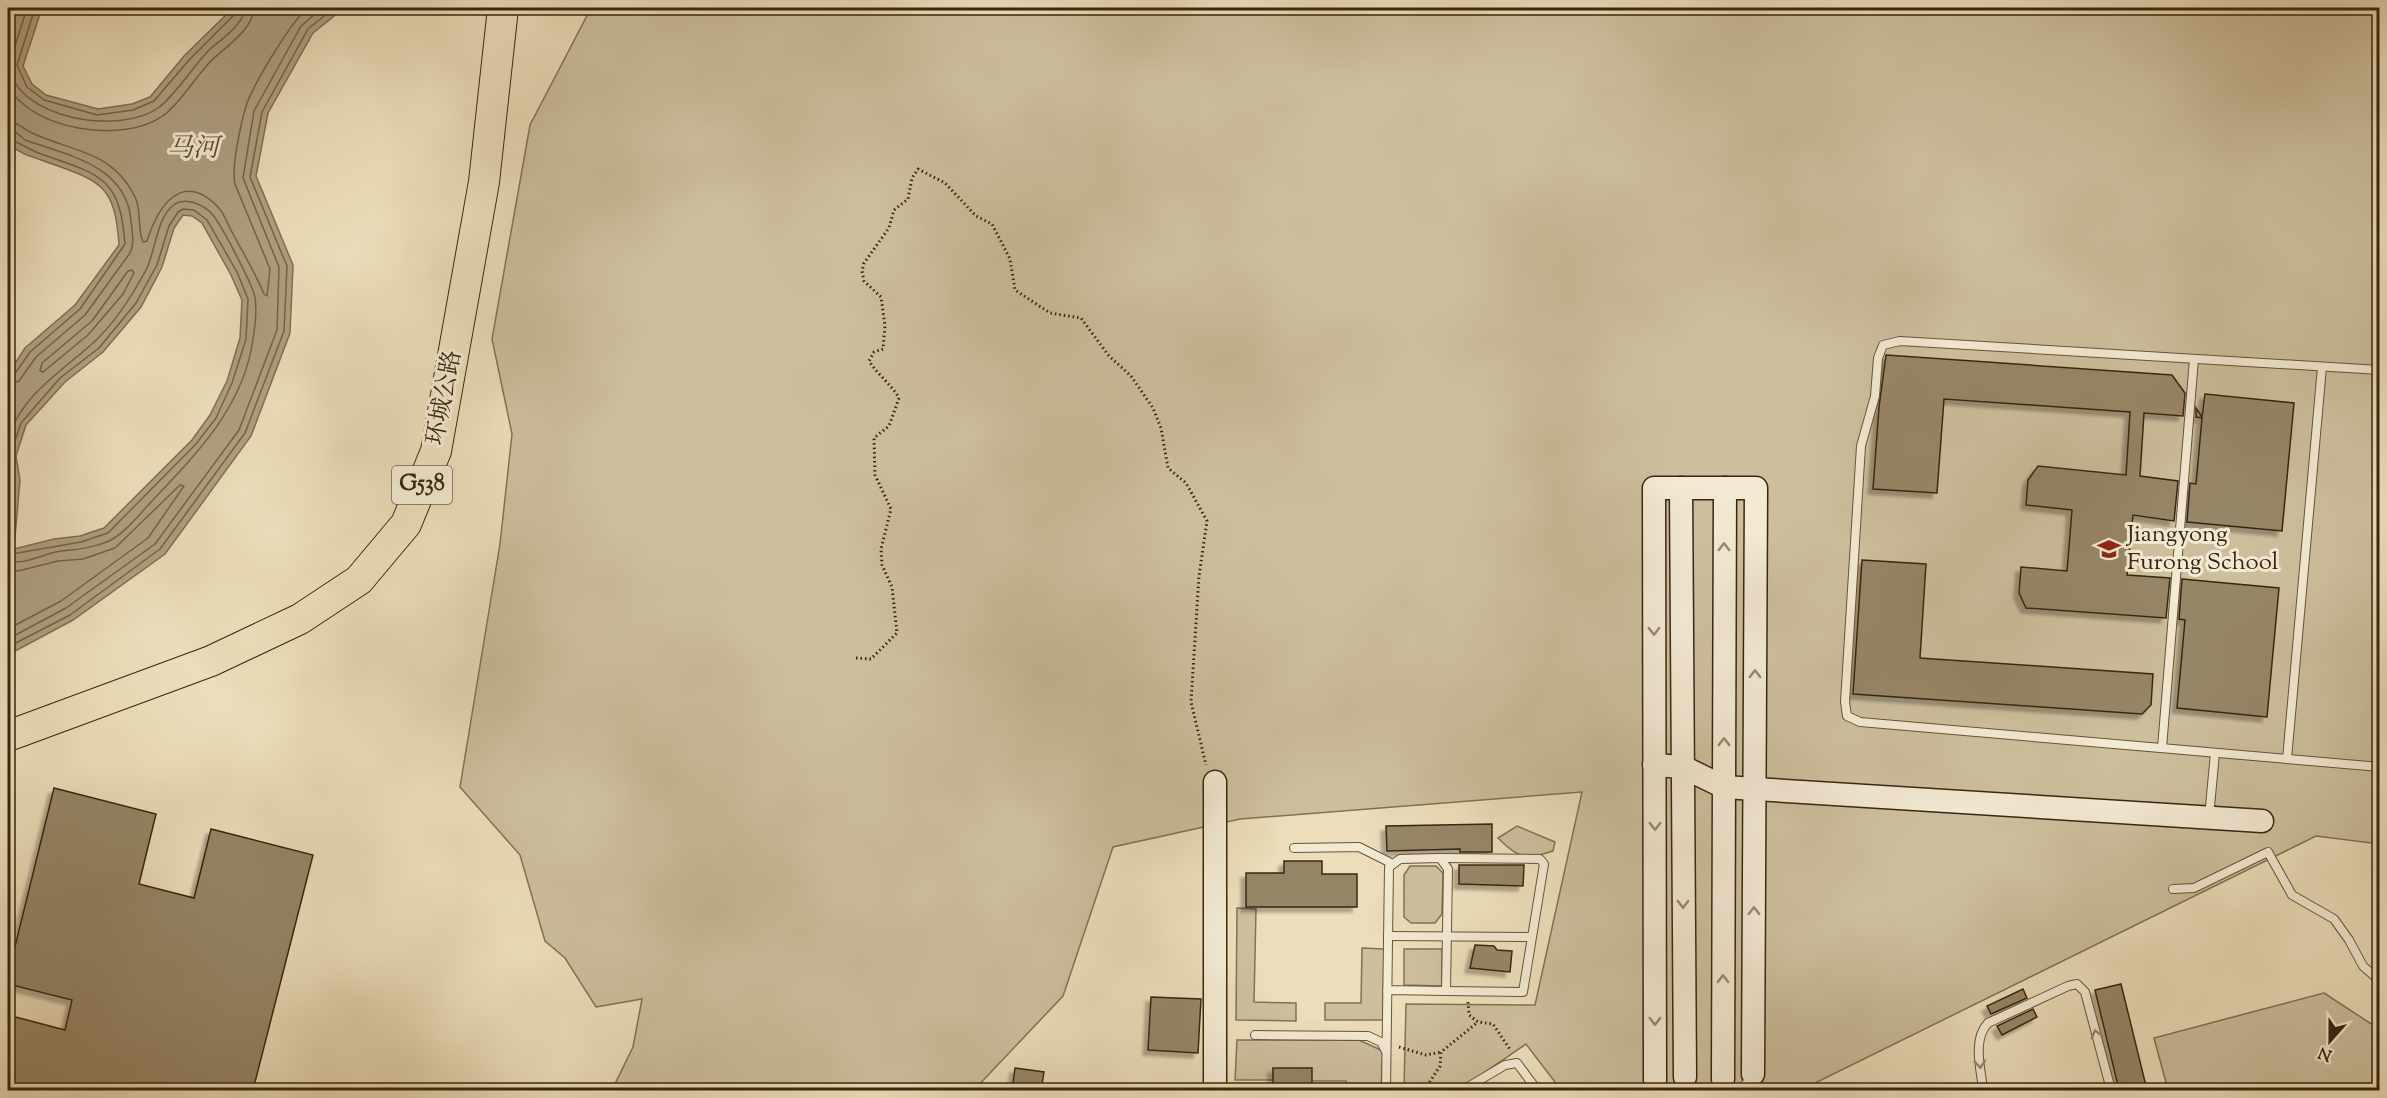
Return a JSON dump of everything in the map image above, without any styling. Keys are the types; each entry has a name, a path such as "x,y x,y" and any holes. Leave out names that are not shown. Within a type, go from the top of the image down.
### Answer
{"highway":[{"name":"环城公路","path":"15,733 211,661 300,619 359,580 406,524 436,451 483,182 503,8"}],"main road":[{"path":"1655,1085 1654,488 1681,499 1725,488 1756,488 1753,1074"},
{"path":"1725,488 1723,1017 1726,1087"},
{"path":"1654,599 1675,544 1681,499"},
{"path":"1681,499 1683,1082"},
{"path":"1724,669 1756,563"},
{"path":"1654,765 1683,767 1724,787 2262,821"},
{"path":"1215,782 1215,1090"},
{"path":"1723,1017 1753,998"}],"lane":[{"path":"2379,370 1900,340 1883,345 1878,358 1875,396 1861,446 1845,702 1847,716 1860,722 2379,767"},
{"path":"2162,748 2194,359"},
{"path":"2287,759 2322,367"},
{"path":"2209,818 2215,753"},
{"path":"1294,848 1359,847 1394,864"},
{"path":"2173,889 2194,888 2268,852 2292,895 2334,919 2363,966 2379,981"},
{"path":"1440,858 1448,868 1446,991"},
{"path":"1386,1090 1386,1052 1387,1042 1387,990 1389,867 1400,859 1540,859 1544,864 1523,992 1387,990"},
{"path":"1388,936 1531,937"},
{"path":"1983,1090 1978,1042 1982,1029 1988,1023 2058,990 2077,984 2085,992 2111,1090"},
{"path":"1255,1035 1368,1036 1381,1042 1386,1052"},
{"path":"1463,1090 1505,1065 1516,1063 1537,1090"},
{"path":"1726,1087 1744,1086 1753,1074"}],"path":[{"path":"856,658 871,659 897,633 898,623 892,587 882,566 881,549 891,509 875,476 874,438 889,426 899,398 893,387 877,374 869,361 874,352 883,349 885,326 881,297 864,281 862,271 864,263 889,228 894,210 908,199 912,178 918,169 945,183 976,216 992,224 1010,260 1014,290 1050,313 1081,318 1109,356 1131,375 1157,417 1168,468 1186,483 1207,521 1199,576 1191,702 1207,769 1215,782"},
{"path":"1468,991 1469,1015 1478,1022 1492,1024 1516,1058 1516,1063"},
{"path":"1387,1042 1426,1055 1441,1052 1478,1022"},
{"path":"1433,1090 1429,1083 1440,1066 1441,1052"}],"shaded area":[{"path":"591,8 2379,8 2379,844 2316,836 1801,1090 1561,1090 1526,1044 1459,1090 1404,1090 1406,1004 1535,1005 1582,792 1240,819 1113,847 1063,996 974,1090 612,1090 633,1047 642,999 596,1007 565,958 545,941 520,855 460,787 500,544 512,434 492,339 530,125"},
{"path":"1517,826 1555,842 1553,851 1536,856 1517,854 1498,838"},
{"path":"1410,866 1436,866 1443,873 1442,914 1435,923 1411,923 1404,917 1404,875"},
{"path":"1237,908 1256,909 1254,1002 1296,1003 1296,1021 1236,1020"},
{"path":"1362,948 1384,949 1383,1020 1325,1020 1325,1003 1361,1003"},
{"path":"1404,949 1442,949 1442,986 1404,985"},
{"path":"2324,993 2379,1029 2379,1090 2168,1090 2154,1038"},
{"path":"1237,1040 1359,1040 1383,1051 1381,1090 1346,1090 1346,1081 1312,1081 1273,1068 1273,1080 1235,1080"}],"water":[{"name":"马河","path":"8,8 42,8 23,66 32,84 46,95 98,109 132,104 150,97 184,56 233,8 344,8 313,33 268,113 256,176 293,265 290,333 251,436 165,554 73,620 15,651 8,661 8,374 25,348 75,305 119,245 113,208 101,187 78,174 24,154 8,142","holes":["183,215 192,216 202,223 242,300 240,338 227,381 210,415 192,440 104,528 80,536 54,539 14,549 20,480 16,456 26,425 65,382 103,352 141,307 162,267 174,228"]}],"building":[{"path":"1886,355 2172,375 2185,393 2183,416 2144,413 2140,476 2178,481 2174,521 2133,515 2127,575 2170,578 2166,618 2026,608 2019,593 2021,567 2067,571 2072,510 2026,505 2028,480 2038,466 2126,475 2130,412 1944,399 1937,493 1873,489 1879,407"},
{"path":"2205,394 2294,403 2282,531 2187,522 2190,483 2196,484 2202,418 2196,417 2196,408 2202,417"},
{"path":"1862,560 1926,564 1920,658 2153,674 2151,705 2142,714 1853,694"},
{"path":"2182,579 2279,588 2267,717 2177,708 2185,620 2179,619"},
{"path":"54,788 156,814 139,884 194,898 211,829 313,855 253,1090 8,1090 8,1015 65,1030 72,1000 8,984 8,975"},
{"path":"1492,824 1492,852 1460,852 1460,849 1387,851 1386,826"},
{"path":"1284,861 1322,861 1322,874 1357,874 1357,907 1246,907 1246,873 1284,873"},
{"path":"1459,865 1524,865 1523,886 1459,884"},
{"path":"1475,945 1494,946 1497,950 1512,951 1510,972 1470,968"},
{"path":"2121,984 2147,1090 2119,1090 2095,990"},
{"path":"2023,989 2027,998 1991,1014 1987,1006"},
{"path":"1151,997 1201,999 1198,1053 1148,1050"},
{"path":"2033,1009 2037,1017 2002,1035 1997,1026"},
{"path":"1015,1068 1044,1072 1041,1090 1012,1090"},
{"path":"1273,1068 1312,1068 1312,1090 1273,1090"}],"place":[{"name":"Jiangyong Furong School","path":"2109,549"}]}
